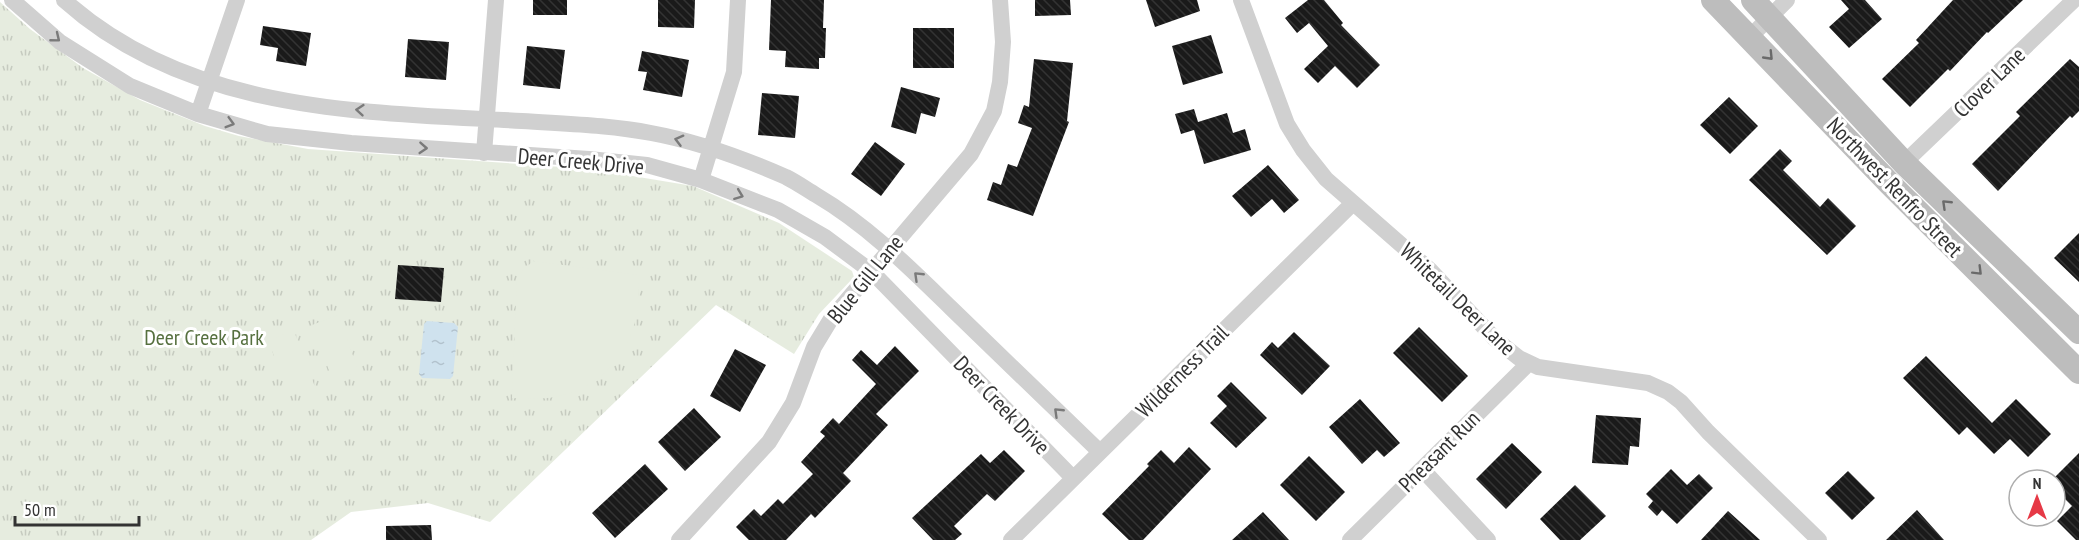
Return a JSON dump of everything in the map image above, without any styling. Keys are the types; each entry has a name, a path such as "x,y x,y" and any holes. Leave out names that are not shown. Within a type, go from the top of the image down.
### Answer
{"main road":[{"name":"Northwest Renfro Street","path":"1713,0 1890,184 2076,362"},
{"name":"Northwest Renfro Street","path":"1753,0 1904,164 2079,332"}],"street":[{"name":"Deer Creek Drive","path":"12,0 60,42 130,86 198,114 267,134 351,143 647,165 701,180 778,210 825,237 872,272 1073,478"},
{"name":"Deer Creek Drive","path":"64,0 80,14 145,56 208,82 272,99 355,110 593,125 652,133 710,149 788,178 842,210 890,249 1100,452"},
{"path":"198,114 237,0"},
{"path":"484,153 496,0"},
{"path":"701,180 734,72 738,0"},
{"name":"Blue Gill Lane","path":"679,540 769,442 793,403 814,347 831,319 971,154 994,111 1000,82 1003,42 1000,0"},
{"name":"Whitetail Deer Lane","path":"1241,0 1287,124 1304,150 1326,179 1430,270 1495,339 1519,358 1538,367 1648,383 1668,392 1681,402 1708,432 1819,540"},
{"path":"1750,37 1787,0"},
{"name":"Clover Lane","path":"1904,164 2074,0"},
{"name":"Wilderness Trail","path":"1011,540 1353,203"},
{"name":"Pheasant Run","path":"1350,540 1529,363"},
{"path":"1422,469 1488,540"}],"green space":[{"name":"Deer Creek Park","path":"0,2 30,29 83,68 140,100 205,126 239,136 308,149 590,169 693,186 779,223 852,271 854,277 819,314 794,354 716,305 490,522 428,503 351,512 311,540 0,540"},
{"path":"533,261 638,275 637,313 625,348 601,376 586,386 560,396 540,399 512,398 517,276"},
{"path":"338,315 359,372 333,381 312,325"},
{"path":"294,331 315,387 289,396 268,340"}],"water":[{"path":"427,321 454,323 458,327 453,376 450,379 422,378 419,374 424,324"}],"building":[{"path":"533,0 567,0 567,15 533,15"},
{"path":"658,0 695,0 694,28 658,27"},
{"path":"771,0 824,0 825,58 819,58 819,69 785,67 786,51 769,50"},
{"path":"1035,0 1070,0 1071,15 1035,16"},
{"path":"1146,0 1197,0 1200,11 1155,27"},
{"path":"1308,0 1324,0 1343,23 1341,25 1380,65 1357,88 1335,66 1318,83 1304,69 1328,46 1309,23 1297,33 1285,18"},
{"path":"1841,0 1865,0 1882,19 1849,48 1829,27 1849,9"},
{"path":"1953,0 2023,0 1910,107 1882,79 1919,43 1916,40"},
{"path":"263,26 311,33 306,66 276,61 278,48 260,45"},
{"path":"913,28 954,28 954,68 913,68"},
{"path":"1211,35 1223,73 1183,85 1172,46"},
{"path":"408,39 449,42 446,80 405,77"},
{"path":"527,46 565,50 560,89 523,85"},
{"path":"642,51 689,60 682,97 643,90 647,72 638,71"},
{"path":"1034,59 1073,63 1067,121 1069,122 1033,216 987,200 993,182 1001,185 1008,164 1017,167 1032,128 1018,123 1024,105 1029,107"},
{"path":"2070,59 2079,67 2079,111 2072,118 2070,116 1998,191 1972,164 2020,116 2016,112"},
{"path":"901,87 940,98 935,117 921,113 916,134 891,127"},
{"path":"762,93 799,96 795,138 758,135"},
{"path":"1729,97 1758,126 1730,154 1700,125"},
{"path":"1194,109 1198,122 1227,113 1233,133 1245,129 1251,150 1204,164 1194,130 1181,134 1175,114"},
{"path":"875,142 905,164 881,196 851,174"},
{"path":"1780,149 1792,161 1783,170 1820,207 1828,198 1856,226 1827,255 1749,180"},
{"path":"1268,165 1299,200 1284,213 1272,199 1251,217 1232,196"},
{"path":"2079,233 2079,282 2054,258"},
{"path":"398,265 444,268 441,302 395,299"},
{"path":"1419,327 1468,376 1442,402 1393,353"},
{"path":"1294,332 1330,366 1302,395 1260,355 1272,342 1278,348"},
{"path":"895,346 919,371 876,414 888,425 843,473 851,481 815,518 811,514 786,540 749,540 736,527 754,509 761,516 778,499 783,504 813,474 801,462 825,436 820,432 833,418 839,424 876,384 852,360 861,350 877,365"},
{"path":"735,349 766,365 740,412 710,396"},
{"path":"1926,356 1992,423 2016,399 2051,434 2028,457 2010,439 1994,454 1967,427 1959,435 1903,378"},
{"path":"1231,382 1267,418 1236,448 1210,423 1227,406 1217,396"},
{"path":"1360,399 1400,443 1384,457 1377,450 1362,464 1329,427"},
{"path":"694,408 721,437 685,471 658,442"},
{"path":"1596,415 1641,418 1639,447 1630,446 1628,465 1592,463"},
{"path":"1512,443 1542,472 1506,509 1476,479"},
{"path":"1189,447 1211,469 1143,540 1129,540 1102,514 1149,466 1147,464 1161,450 1174,463"},
{"path":"1004,450 1025,471 995,501 987,494 954,526 962,534 955,540 933,540 912,518 981,454 990,463"},
{"path":"2079,453 2079,540 2076,540 2064,528 2067,528 2067,511 2072,506 2067,501 2067,468 2064,468"},
{"path":"1309,456 1345,492 1316,521 1280,485"},
{"path":"645,464 668,489 615,538 592,513"},
{"path":"1671,469 1687,485 1699,474 1713,488 1677,524 1662,510 1657,516 1648,507 1653,501 1646,494"},
{"path":"1848,471 1875,498 1852,520 1825,493"},
{"path":"1575,485 1606,516 1580,540 1560,540 1540,519"},
{"path":"1917,510 1944,540 1886,540"},
{"path":"1728,511 1760,540 1701,540"},
{"path":"1263,512 1289,540 1232,540"},
{"path":"431,525 432,540 386,540 386,526"}]}
